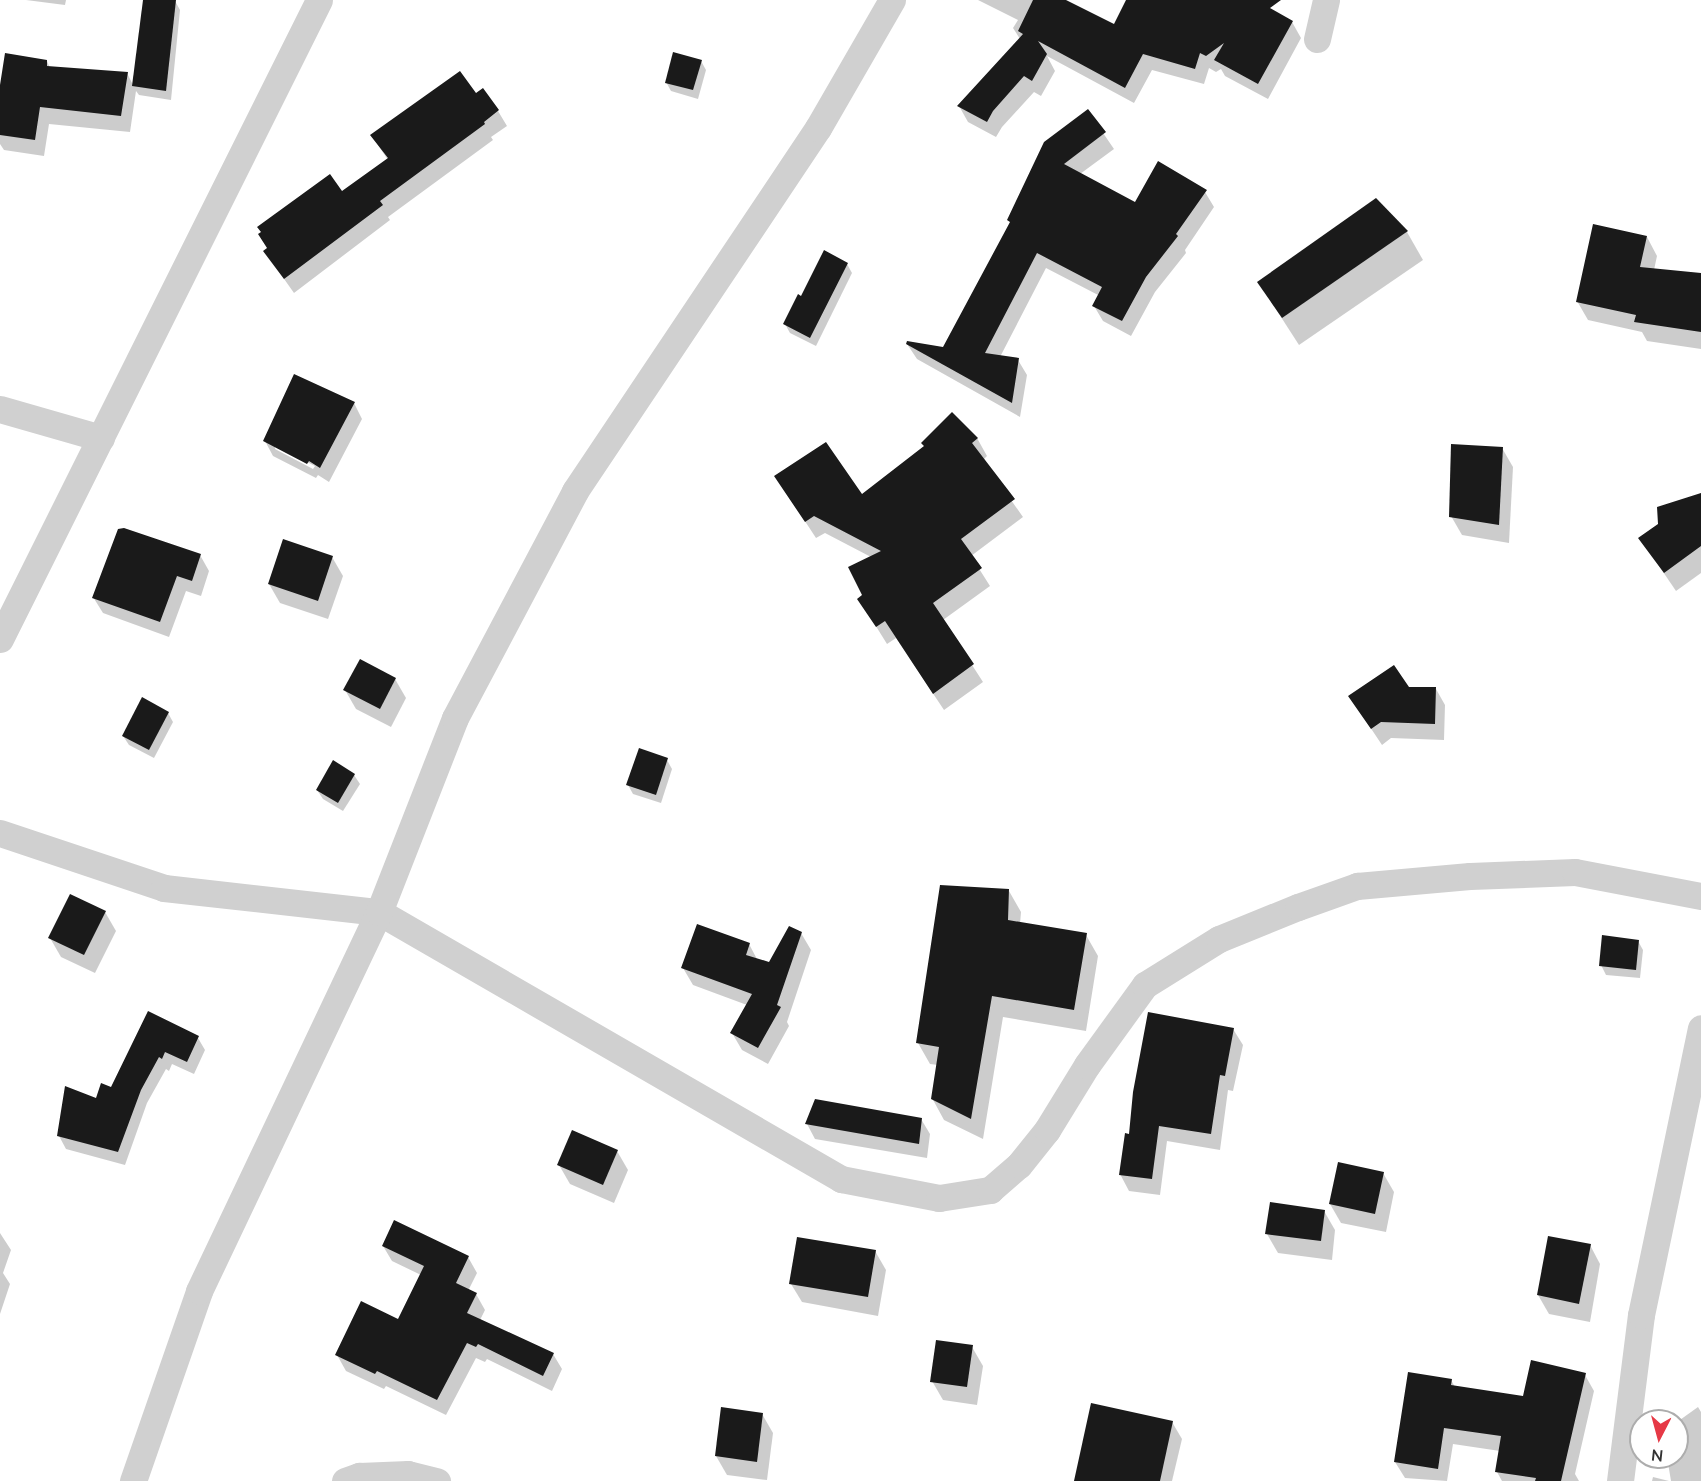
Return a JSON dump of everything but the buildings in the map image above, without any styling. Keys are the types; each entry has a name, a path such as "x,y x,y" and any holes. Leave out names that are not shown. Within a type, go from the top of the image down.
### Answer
{"street":[{"path":"0,639 318,0"},
{"path":"133,1481 198,1291 379,912 455,718 575,491 818,128 892,0"},
{"path":"1317,39 1326,0"},
{"path":"0,409 101,438"},
{"path":"0,833 164,888 379,912 841,1179 939,1198 990,1190 1019,1165 1047,1130 1087,1065 1145,985 1219,939 1298,907 1358,886 1470,876 1575,872 1701,896"},
{"path":"1620,1481 1641,1316 1701,1028"},
{"path":"345,1481 358,1476 408,1474 436,1481"}]}
